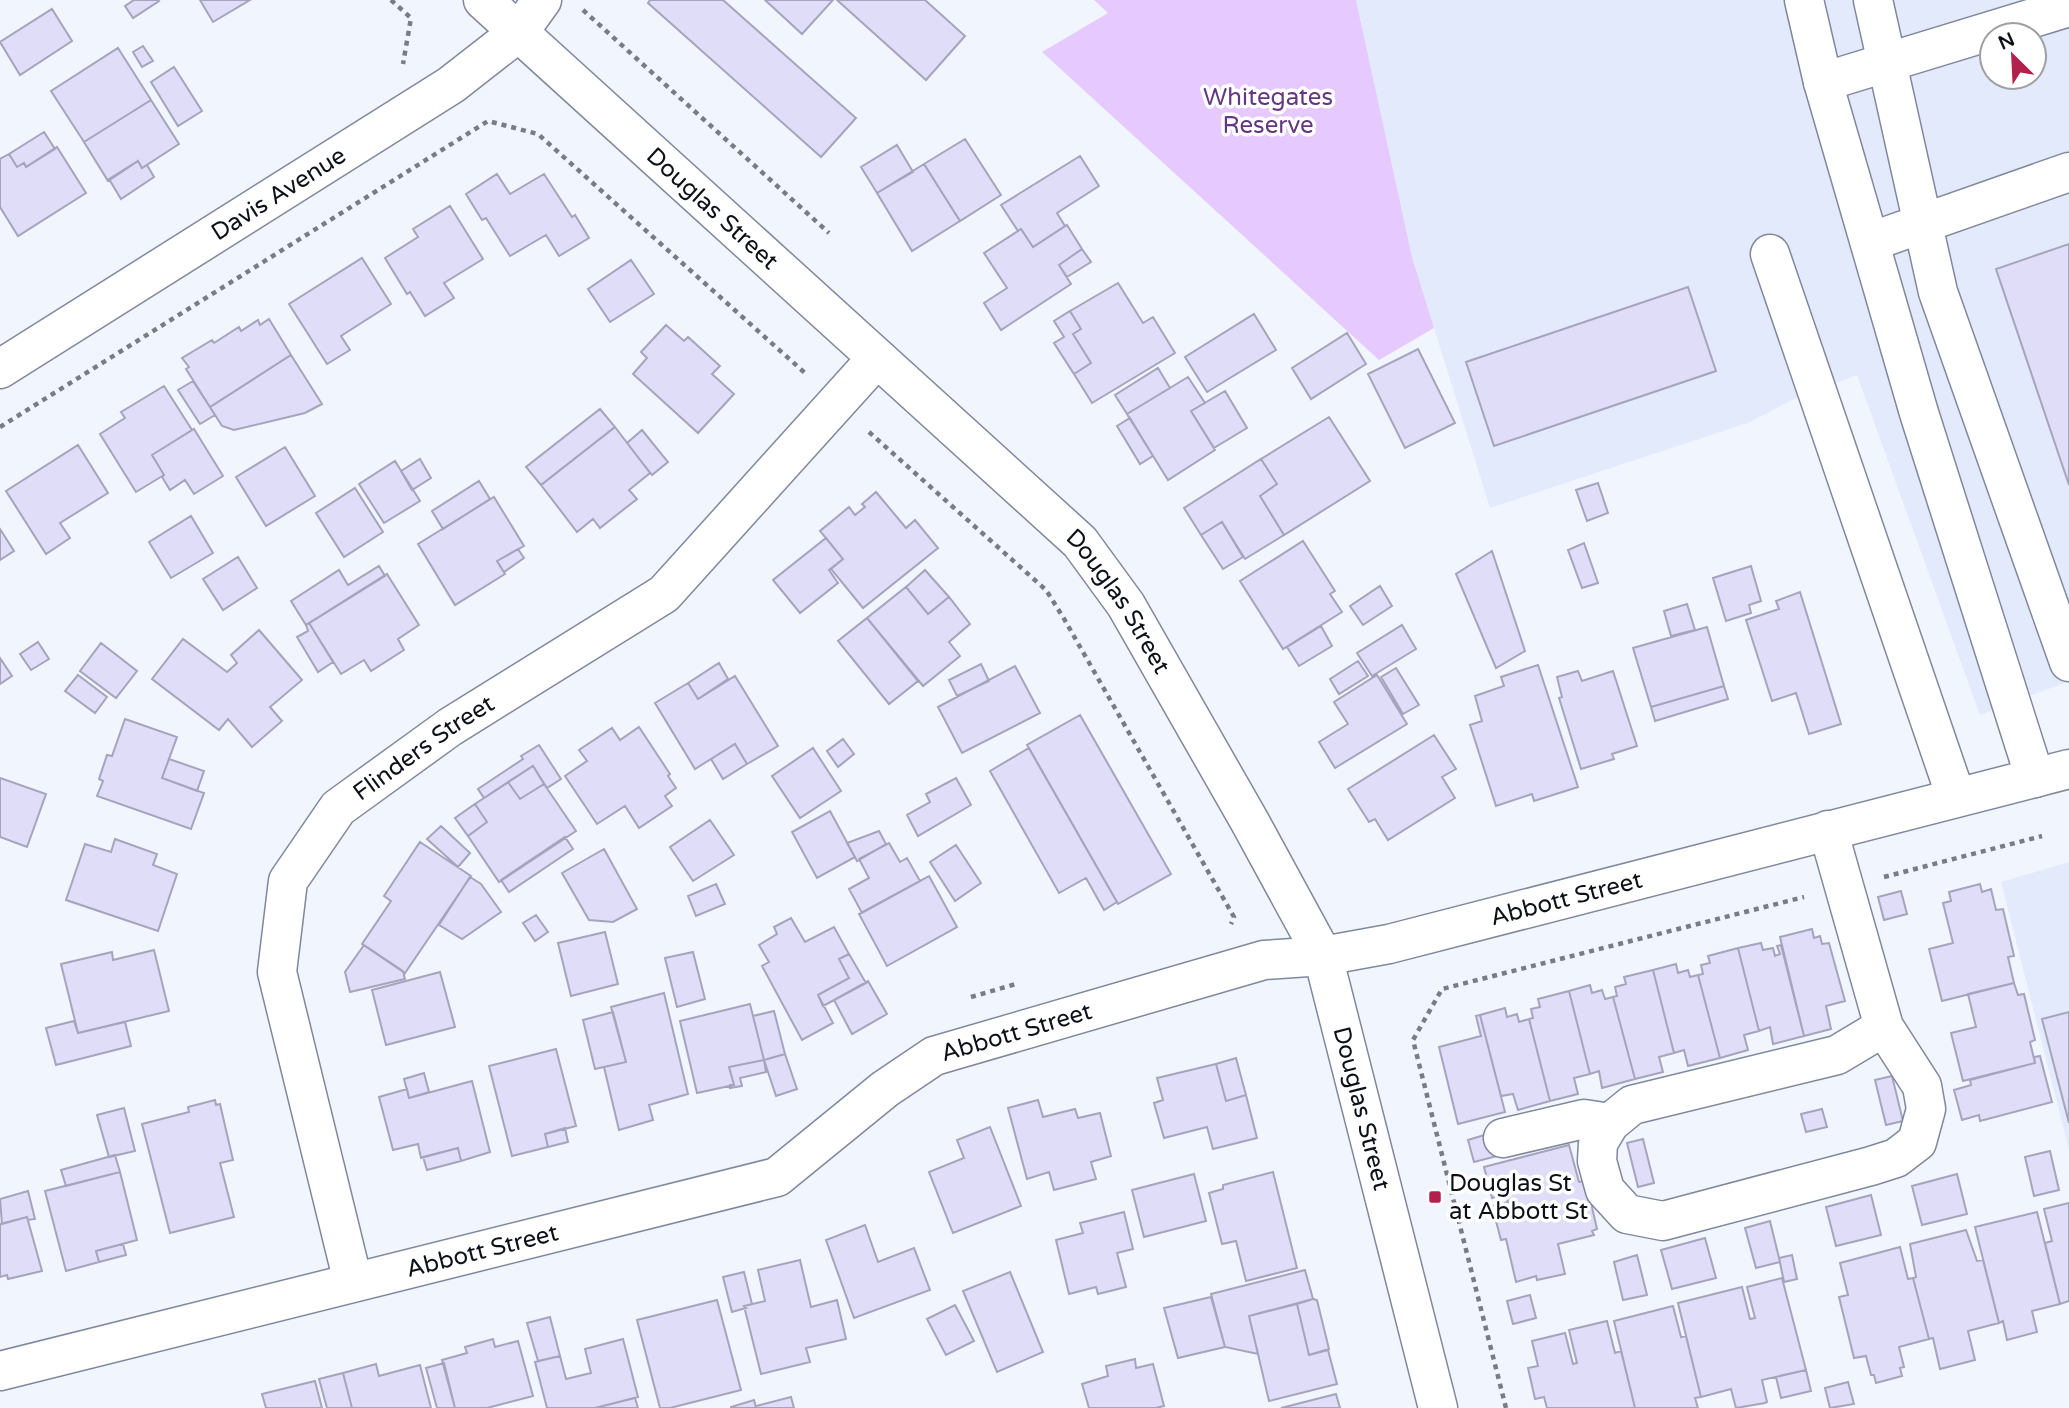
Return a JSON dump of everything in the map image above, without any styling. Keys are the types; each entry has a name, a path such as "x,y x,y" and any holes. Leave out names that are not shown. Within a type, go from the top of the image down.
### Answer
{"street":[{"name":"Douglas Street","path":"483,0 1080,542 1126,606 1250,822 1323,956 1438,1408"},
{"name":"Davis Avenue","path":"0,369 451,85 519,32 541,0"},
{"path":"1804,0 1823,82 1923,426 2052,774"},
{"path":"1873,0 1938,292 2069,662"},
{"path":"1823,82 2069,7"},
{"path":"1870,242 2069,172"},
{"path":"1770,254 1956,797"},
{"name":"Flinders Street","path":"353,1282 277,972 288,881 338,808 450,727 664,594 877,358"},
{"name":"Abbott Street","path":"0,1371 777,1177 885,1089 934,1056 1264,961 1323,956 1389,944 2052,774"},
{"path":"1828,830 1884,1027 1922,1086 1926,1110 1917,1142 1896,1158 1663,1221 1627,1214 1605,1189 1597,1161 1598,1143 1610,1123 1632,1105 1838,1055 1884,1027"},
{"path":"1503,1138 1584,1119 1610,1123"}],"path":[{"path":"391,0 411,18 403,65 392,72"},
{"path":"583,10 829,233"},
{"path":"0,426 488,121 538,134 812,379"},
{"path":"869,432 1046,590 1234,917 1230,930"},
{"path":"1506,1408 1413,1040 1442,989 2042,836"},
{"path":"960,1002 984,992 1023,982"}],"shaded area":[{"path":"1356,0 2069,0 2069,681 1980,715 1857,375 1792,400 1750,422 1490,508 1412,257"},
{"path":"2069,862 2069,1150 2001,882"}],"green space":[{"name":"Whitegates Reserve","path":"1094,0 1356,0 1412,257 1434,328 1379,360 1042,52 1108,13"}],"building":[{"path":"134,0 159,1 133,18 125,6"},
{"path":"200,0 250,0 213,22"},
{"path":"650,0 723,0 856,118 821,157 648,3"},
{"path":"765,0 833,0 802,34"},
{"path":"837,0 925,0 965,36 926,80"},
{"path":"52,9 72,41 20,75 0,42"},
{"path":"143,46 153,61 142,67 133,52"},
{"path":"118,48 151,100 84,142 51,91"},
{"path":"174,67 202,111 178,126 151,82"},
{"path":"151,100 179,144 142,168 138,161 108,181 84,142"},
{"path":"44,132 55,149 26,167 24,163 17,167 9,154"},
{"path":"965,139 1001,195 960,221 924,164"},
{"path":"897,145 913,172 877,193 861,167"},
{"path":"57,147 86,193 18,236 0,207 0,159 9,154 17,167 24,163 26,167"},
{"path":"1080,156 1099,186 1057,213 1065,226 1033,247 1021,229 1018,231 1001,205"},
{"path":"138,161 142,168 147,165 154,177 121,199 109,179"},
{"path":"924,164 960,221 912,251 877,193"},
{"path":"497,174 510,194 544,174 589,238 559,256 546,235 510,256 486,218 482,220 466,194"},
{"path":"450,206 483,259 444,283 454,298 425,316 410,292 407,294 385,258 418,237 413,229"},
{"path":"1067,225 1082,249 1059,265 1071,284 1001,330 984,303 1007,288 984,253 1021,229 1033,247"},
{"path":"2069,244 2069,485 1996,269"},
{"path":"1082,249 1091,262 1067,277 1059,265"},
{"path":"362,258 391,304 341,336 350,350 327,364 289,304"},
{"path":"631,260 654,294 610,322 588,289"},
{"path":"1118,283 1143,323 1153,317 1175,353 1092,403 1074,374 1091,363 1073,334 1081,329 1070,311"},
{"path":"1688,287 1716,371 1494,446 1466,362"},
{"path":"1070,311 1081,329 1073,334 1091,363 1074,374 1054,343 1064,337 1054,321"},
{"path":"1254,314 1276,350 1207,392 1185,357"},
{"path":"269,319 291,355 210,407 182,358 212,340 214,343 239,327 241,331 258,320 260,325"},
{"path":"666,325 684,341 688,337 720,366 712,374 734,394 698,433 633,374 647,358 641,352"},
{"path":"1347,333 1366,364 1311,399 1292,368"},
{"path":"1418,349 1455,423 1405,448 1368,374"},
{"path":"291,355 322,404 305,413 234,430 222,426 210,407"},
{"path":"1158,368 1170,388 1127,414 1115,395"},
{"path":"1188,377 1205,403 1191,411 1215,450 1168,480 1127,414"},
{"path":"193,381 215,415 200,424 178,390"},
{"path":"164,386 192,430 152,455 164,475 136,492 100,434 125,418 121,412"},
{"path":"1225,391 1247,428 1214,448 1191,411"},
{"path":"600,409 615,427 541,485 526,467"},
{"path":"1329,417 1370,481 1284,535 1260,496 1277,484 1261,459"},
{"path":"1130,418 1153,456 1140,464 1117,426"},
{"path":"615,427 650,473 629,490 637,499 600,528 593,519 577,532 541,485"},
{"path":"194,429 223,476 194,494 185,480 170,490 152,455"},
{"path":"642,430 668,462 652,475 627,443"},
{"path":"78,445 108,493 60,523 70,538 46,554 6,491"},
{"path":"285,447 315,496 266,526 236,477"},
{"path":"420,459 431,478 412,490 401,471"},
{"path":"1261,459 1277,484 1260,496 1284,535 1245,559 1222,522 1201,535 1184,508"},
{"path":"395,461 420,501 384,523 359,484"},
{"path":"479,481 490,499 443,529 432,511"},
{"path":"1598,483 1608,513 1587,521 1576,490"},
{"path":"355,488 383,532 344,557 316,513"},
{"path":"876,492 906,528 915,520 938,548 863,608 831,569 843,559 820,531 849,507 855,515 865,507 862,504"},
{"path":"494,497 524,546 497,561 505,574 455,605 418,544"},
{"path":"191,516 213,553 171,578 149,542"},
{"path":"1222,522 1243,557 1223,569 1201,535"},
{"path":"0,529 14,551 0,560"},
{"path":"826,538 843,559 829,570 838,583 800,613 773,580"},
{"path":"1303,541 1335,591 1330,594 1342,612 1283,649 1240,581"},
{"path":"1584,543 1598,583 1582,588 1568,550"},
{"path":"518,549 524,558 504,572 497,561"},
{"path":"1492,551 1525,651 1496,668 1456,574"},
{"path":"238,557 257,588 223,610 203,579"},
{"path":"379,566 385,576 306,625 291,601 339,570 348,585"},
{"path":"1751,566 1761,601 1749,605 1751,613 1726,621 1713,578"},
{"path":"925,570 949,597 928,614 906,587"},
{"path":"387,574 419,625 398,639 404,650 371,671 364,660 341,674 309,623"},
{"path":"1380,586 1392,606 1363,625 1350,606"},
{"path":"906,587 928,614 949,597 970,624 949,642 960,656 923,686 867,618"},
{"path":"1800,592 1841,724 1809,734 1796,693 1772,701 1746,620 1779,609 1776,601"},
{"path":"1687,604 1695,630 1671,636 1664,611"},
{"path":"867,618 918,681 889,704 838,641"},
{"path":"309,623 333,662 318,672 297,637 308,631 306,625"},
{"path":"1402,625 1416,649 1372,676 1357,653"},
{"path":"1321,626 1332,646 1299,666 1287,647"},
{"path":"1707,627 1724,686 1651,707 1633,648"},
{"path":"259,630 302,680 270,707 282,721 252,747 228,719 219,730 152,679 183,639 227,672 237,663 231,655"},
{"path":"38,642 49,659 31,670 20,654"},
{"path":"101,643 137,671 116,698 80,671"},
{"path":"0,658 12,676 0,684"},
{"path":"1358,661 1368,676 1339,694 1330,679"},
{"path":"719,663 728,679 698,699 688,683"},
{"path":"981,664 989,681 957,696 949,680"},
{"path":"1538,665 1578,787 1534,801 1532,794 1496,806 1470,725 1482,721 1475,696 1504,686 1501,677"},
{"path":"1015,666 1040,713 962,753 938,707"},
{"path":"1396,668 1419,705 1403,714 1381,677"},
{"path":"1578,671 1582,681 1613,671 1637,746 1612,754 1614,759 1581,769 1559,698 1562,697 1557,677"},
{"path":"78,675 107,697 95,713 65,691"},
{"path":"1377,675 1407,724 1335,768 1319,742 1348,724 1334,702"},
{"path":"735,676 778,746 747,764 735,744 695,769 655,703 688,683 698,699"},
{"path":"1724,686 1728,699 1655,721 1651,707"},
{"path":"1080,715 1171,874 1118,904 1027,745"},
{"path":"125,719 177,737 162,778 204,793 191,829 97,796 103,781 99,779 107,755 112,756"},
{"path":"639,727 670,774 668,776 676,788 665,796 672,806 639,828 625,806 597,824 565,776 587,761 579,750 612,728 620,740"},
{"path":"1434,735 1456,769 1442,777 1455,798 1388,840 1375,819 1369,822 1348,789"},
{"path":"843,739 854,754 838,767 827,751"},
{"path":"735,744 747,764 723,779 711,759"},
{"path":"539,745 561,779 547,788 533,766 484,798 478,789"},
{"path":"813,748 841,791 800,818 772,776"},
{"path":"1029,748 1117,902 1104,910 1086,878 1059,893 990,771"},
{"path":"169,759 204,771 197,791 162,778"},
{"path":"533,766 544,784 520,799 508,782"},
{"path":"0,778 46,794 27,847 0,837"},
{"path":"956,778 971,805 918,836 907,815 930,802 926,794"},
{"path":"508,782 520,799 544,784 576,831 499,882 468,836 487,822 475,804"},
{"path":"475,804 487,822 468,836 455,818"},
{"path":"830,811 855,857 817,878 792,832"},
{"path":"710,820 734,855 693,881 670,847"},
{"path":"441,826 470,853 458,867 427,839"},
{"path":"879,831 886,844 857,861 847,843"},
{"path":"565,837 573,849 509,892 501,880"},
{"path":"115,839 157,854 153,865 177,874 158,931 66,900 85,844 111,852"},
{"path":"420,842 471,876 405,973 362,944 391,901 384,896"},
{"path":"889,843 900,862 907,858 920,881 862,913 849,889 869,878 859,859"},
{"path":"956,845 981,883 955,901 930,862"},
{"path":"604,849 637,909 613,922 589,920 562,873"},
{"path":"929,876 957,927 887,966 859,914"},
{"path":"470,877 481,884 501,912 462,939 439,925"},
{"path":"716,884 725,904 696,916 688,896"},
{"path":"1980,884 1982,892 1991,889 1996,910 2003,909 2014,956 2008,957 2014,983 1942,1001 1929,949 1953,943 1943,903 1951,901 1949,892"},
{"path":"1901,891 1907,914 1884,920 1878,897"},
{"path":"536,915 548,932 535,941 523,923"},
{"path":"791,918 805,942 834,927 849,954 839,959 849,978 818,995 833,1023 802,1040 762,966 769,962 759,945 777,934 774,927"},
{"path":"1812,929 1814,938 1820,936 1822,944 1829,943 1845,1001 1826,1006 1831,1029 1804,1036 1780,937"},
{"path":"605,932 618,984 571,996 558,943"},
{"path":"1761,943 1763,950 1773,948 1775,956 1780,954 1777,946 1781,945 1804,1036 1773,1044 1770,1027 1759,1031 1738,948"},
{"path":"364,945 403,971 405,979 350,992 345,972"},
{"path":"1738,948 1759,1031 1744,1035 1748,1050 1720,1058 1698,975 1703,974 1701,965 1710,963 1708,956"},
{"path":"154,950 169,1011 78,1033 61,964 112,952 113,960"},
{"path":"693,952 705,999 677,1007 665,958"},
{"path":"849,954 866,983 823,1006 818,995 849,978 839,959"},
{"path":"1676,964 1678,973 1688,970 1690,977 1698,975 1720,1058 1688,1066 1684,1050 1674,1053 1653,970"},
{"path":"1653,970 1674,1053 1659,1057 1663,1072 1635,1079 1613,997 1617,996 1615,987 1626,984 1624,977"},
{"path":"440,972 455,1027 386,1045 372,990"},
{"path":"868,981 887,1014 852,1034 834,1000"},
{"path":"2014,983 2018,995 2024,994 2035,1040 2030,1042 2035,1063 1963,1081 1951,1033 1976,1027 1968,994"},
{"path":"1590,985 1592,993 1602,990 1605,999 1613,997 1635,1079 1602,1088 1599,1071 1590,1074 1569,991"},
{"path":"1569,991 1590,1074 1574,1078 1578,1094 1550,1101 1529,1019 1533,1018 1531,1009 1540,1007 1538,999"},
{"path":"664,993 688,1094 649,1105 653,1120 619,1130 604,1067 626,1062 611,1007"},
{"path":"750,1004 764,1060 729,1067 734,1085 697,1093 680,1021"},
{"path":"1505,1008 1507,1017 1517,1014 1519,1022 1529,1019 1550,1101 1518,1110 1513,1094 1501,1096 1480,1015"},
{"path":"774,1011 785,1054 764,1060 753,1016"},
{"path":"613,1012 626,1062 595,1069 583,1020"},
{"path":"2069,1012 2069,1123 2042,1019"},
{"path":"1480,1015 1505,1112 1458,1124 1439,1047 1481,1036 1476,1016"},
{"path":"74,1021 78,1033 125,1022 131,1046 56,1065 46,1028"},
{"path":"556,1049 576,1126 545,1134 548,1147 512,1156 489,1066"},
{"path":"785,1054 797,1089 776,1096 764,1060"},
{"path":"2040,1056 2052,1102 1980,1121 1979,1115 1962,1120 1954,1090 1971,1085 1970,1080 2035,1063 2034,1057"},
{"path":"1236,1058 1246,1095 1226,1101 1216,1064"},
{"path":"764,1060 766,1072 740,1078 742,1086 730,1088 730,1085 734,1085 729,1067"},
{"path":"1216,1064 1226,1101 1246,1095 1257,1138 1213,1149 1207,1127 1164,1138 1154,1103 1163,1100 1157,1078"},
{"path":"424,1073 429,1092 409,1098 404,1079"},
{"path":"1892,1076 1903,1121 1886,1125 1875,1080"},
{"path":"472,1081 490,1152 461,1161 458,1148 421,1158 418,1144 393,1150 379,1097 407,1089 409,1098"},
{"path":"215,1100 216,1105 220,1104 233,1160 220,1163 234,1217 170,1233 142,1124 189,1112 188,1107"},
{"path":"1038,1100 1043,1117 1075,1109 1078,1118 1100,1113 1111,1156 1091,1162 1096,1179 1054,1190 1049,1172 1027,1179 1008,1108"},
{"path":"124,1108 135,1151 109,1157 97,1115"},
{"path":"1822,1109 1827,1127 1806,1132 1801,1114"},
{"path":"990,1127 1021,1206 953,1233 929,1172 964,1158 957,1140"},
{"path":"565,1128 568,1142 548,1147 545,1134"},
{"path":"1491,1133 1497,1156 1474,1162 1468,1140"},
{"path":"1643,1139 1654,1183 1638,1187 1627,1143"},
{"path":"1569,1145 1579,1182 1586,1181 1597,1229 1592,1231 1594,1235 1558,1244 1565,1274 1537,1280 1536,1276 1516,1282 1506,1239 1501,1240 1492,1206 1508,1202 1506,1194 1492,1198 1484,1167"},
{"path":"458,1148 461,1161 427,1170 423,1157"},
{"path":"2050,1151 2059,1190 2034,1196 2025,1157"},
{"path":"115,1155 120,1172 66,1186 61,1170"},
{"path":"120,1172 137,1240 96,1251 99,1262 66,1271 45,1191"},
{"path":"1273,1172 1297,1268 1246,1281 1236,1241 1222,1244 1209,1193 1223,1189 1223,1185"},
{"path":"1194,1174 1206,1221 1144,1237 1132,1190"},
{"path":"1957,1174 1967,1214 1922,1225 1912,1186"},
{"path":"28,1191 35,1219 28,1220 27,1217 2,1224 0,1199"},
{"path":"1871,1195 1881,1235 1836,1246 1826,1207"},
{"path":"2069,1203 2069,1301 2060,1304 2045,1243 2052,1241 2044,1209"},
{"path":"1124,1212 1133,1249 1117,1253 1126,1287 1098,1294 1096,1287 1069,1294 1056,1240 1083,1233 1080,1223"},
{"path":"2037,1212 2060,1304 2032,1311 2037,1332 2007,1340 2003,1321 1999,1323 1975,1227"},
{"path":"27,1217 42,1271 8,1279 7,1275 0,1277 0,1224"},
{"path":"1770,1221 1780,1262 1756,1268 1745,1228"},
{"path":"865,1225 878,1262 914,1248 930,1290 854,1318 826,1240"},
{"path":"1966,1230 1977,1261 1983,1260 1999,1323 1968,1331 1975,1360 1940,1369 1933,1338 1929,1339 1913,1278 1916,1277 1910,1244"},
{"path":"1705,1238 1716,1278 1672,1289 1661,1250"},
{"path":"123,1244 126,1255 99,1262 96,1251"},
{"path":"1900,1247 1908,1279 1913,1278 1929,1339 1899,1347 1904,1367 1900,1368 1902,1376 1876,1383 1866,1356 1854,1358 1839,1297 1848,1295 1840,1263"},
{"path":"1637,1255 1647,1295 1623,1300 1614,1262"},
{"path":"1792,1255 1797,1279 1784,1282 1779,1258"},
{"path":"800,1260 811,1307 837,1300 846,1339 806,1348 810,1362 761,1374 744,1306 765,1301 758,1270"},
{"path":"1305,1270 1313,1299 1249,1316 1258,1354 1225,1347 1211,1294"},
{"path":"744,1272 752,1304 732,1312 723,1277"},
{"path":"1010,1272 1043,1352 997,1372 963,1291"},
{"path":"1782,1278 1806,1370 1762,1380 1767,1402 1765,1403 1736,1408 1731,1389 1701,1397 1678,1303 1742,1287 1750,1319 1755,1318 1747,1287"},
{"path":"1530,1295 1536,1318 1513,1324 1507,1301"},
{"path":"1211,1297 1225,1347 1178,1358 1164,1308"},
{"path":"717,1300 741,1390 670,1408 660,1408 637,1320"},
{"path":"1317,1300 1329,1349 1309,1355 1297,1304"},
{"path":"1297,1304 1309,1355 1328,1350 1337,1384 1269,1401 1249,1316"},
{"path":"955,1305 974,1341 946,1355 927,1319"},
{"path":"1673,1306 1681,1337 1686,1336 1701,1397 1695,1398 1698,1408 1635,1408 1614,1321"},
{"path":"550,1317 560,1356 538,1361 527,1323"},
{"path":"1607,1321 1615,1353 1621,1351 1635,1408 1547,1408 1544,1397 1535,1399 1528,1368 1538,1366 1532,1341 1565,1333 1573,1364 1577,1363 1569,1330"},
{"path":"493,1339 495,1347 518,1341 533,1396 487,1408 455,1408 442,1360 467,1353 465,1347"},
{"path":"623,1339 638,1397 595,1408 547,1408 535,1362 560,1356 566,1379 591,1373 585,1349"},
{"path":"1135,1359 1136,1368 1153,1364 1164,1406 1089,1408 1082,1384 1108,1376 1106,1366"},
{"path":"444,1363 455,1408 437,1408 426,1368"},
{"path":"376,1364 379,1376 420,1365 431,1408 352,1408 343,1373"},
{"path":"1806,1370 1811,1391 1781,1398 1776,1377"},
{"path":"343,1373 352,1408 327,1408 319,1379"},
{"path":"315,1381 322,1408 266,1408 262,1394"},
{"path":"1848,1382 1854,1404 1830,1408 1825,1388"},
{"path":"1336,1394 1340,1408 1281,1408"},
{"path":"791,1397 794,1408 756,1408 756,1406"},
{"path":"635,1398 638,1408 595,1408"},
{"path":"754,1400 756,1408 731,1408 731,1407"}],"place":[{"name":"Douglas St at Abbott St","path":"1435,1197"}]}
